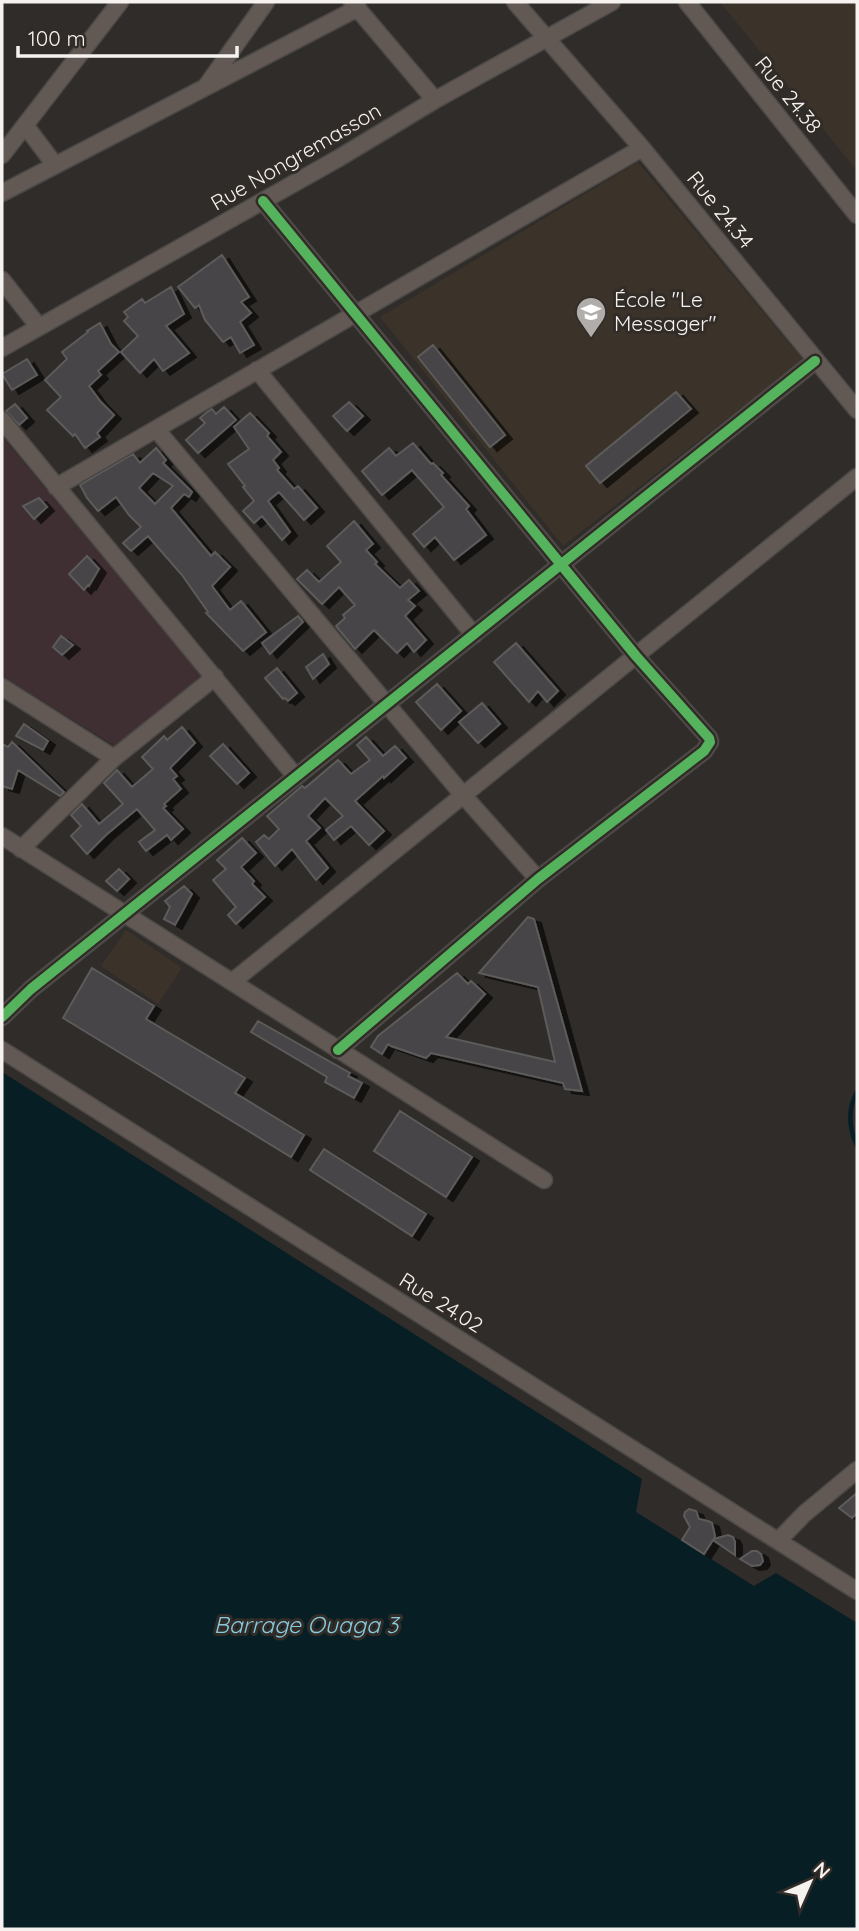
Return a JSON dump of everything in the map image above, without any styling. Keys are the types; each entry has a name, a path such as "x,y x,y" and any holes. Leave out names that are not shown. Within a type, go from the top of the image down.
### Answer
{"street":[{"path":"2,155 120,2"},
{"path":"205,87 266,2"},
{"name":"Rue 24.34","path":"516,2 642,148 857,410"},
{"name":"Rue Nongremasson","path":"2,348 612,2"},
{"name":"Rue 24.38","path":"687,2 857,215"},
{"path":"2,193 355,5 435,100"},
{"path":"25,125 55,165"},
{"path":"57,486 642,148"},
{"path":"263,201 636,656 709,738 709,745 704,751 538,879 338,1050"},
{"path":"2,280 39,327"},
{"path":"2,1017 31,989 815,361"},
{"path":"257,370 474,635"},
{"path":"2,420 296,777"},
{"path":"156,429 463,795 538,879"},
{"path":"232,982 857,477"},
{"path":"21,849 114,758 215,677"},
{"path":"2,687 114,758"},
{"path":"2,836 544,1180"},
{"name":"Rue 24.02","path":"2,1050 857,1591"},
{"path":"778,1541 804,1514 857,1470"}],"shaded area":[{"path":"720,2 857,2 857,171"},
{"name":"École \"Le Messager\"","path":"638,162 803,360 563,546 380,317"},
{"path":"2,436 209,685 125,752 2,676"},
{"path":"126,930 182,968 158,1004 101,966"}],"water":[{"name":"Barrage Ouaga 3","path":"2,1072 642,1479 636,1512 754,1586 776,1573 857,1623 857,1929 2,1929"}],"building":[{"path":"222,255 249,297 241,302 251,313 240,322 254,345 240,353 231,337 223,342 205,320 199,305 195,308 178,287"},
{"path":"171,287 184,314 166,326 189,353 163,371 154,359 140,373 121,352 138,336 124,321 128,317 124,312 142,299 145,303"},
{"path":"100,323 111,344 119,352 98,371 101,375 89,386 114,415 97,433 100,437 85,448 75,434 73,436 47,410 61,397 45,380 67,359 62,352"},
{"path":"433,345 505,435 490,447 418,357"},
{"path":"27,359 37,375 12,390 2,374"},
{"path":"676,392 691,409 600,483 586,466"},
{"path":"349,402 363,416 347,431 333,416"},
{"path":"15,404 27,418 19,425 6,411"},
{"path":"224,407 236,420 198,453 186,440 205,423 200,418 212,409 216,414"},
{"path":"250,413 269,433 267,436 281,452 273,460 279,468 277,470 294,489 298,486 317,508 304,520 279,492 268,501 290,532 282,540 262,516 254,523 243,511 254,501 228,464 249,449 234,427"},
{"path":"413,443 431,464 443,473 441,475 469,506 466,509 486,535 454,560 435,537 424,547 413,534 444,507 412,470 382,495 362,471 389,448 396,456"},
{"path":"156,448 166,460 163,463 192,492 189,497 184,494 171,508 211,556 215,552 230,567 212,586 230,610 241,601 266,632 243,651 206,613 208,612 182,575 148,536 131,551 123,543 141,527 116,497 98,511 80,485 133,454 140,463","holes":["153,473 173,486 155,504 139,488"]},
{"path":"39,498 47,507 34,519 23,506"},
{"path":"354,521 373,544 366,550 377,562 375,564 400,588 409,580 419,591 408,600 415,606 405,616 426,640 414,652 407,643 397,653 374,630 355,649 336,626 345,618 343,615 355,605 339,587 322,604 297,579 307,570 319,582 341,562 327,546"},
{"path":"87,556 99,569 84,590 69,574"},
{"path":"298,616 303,622 270,654 262,643"},
{"path":"61,636 73,645 62,655 53,647"},
{"path":"516,643 558,691 547,702 538,691 529,702 494,662"},
{"path":"323,654 329,664 313,679 306,667"},
{"path":"277,668 297,693 288,701 283,699 265,678"},
{"path":"437,684 461,711 441,730 416,702"},
{"path":"482,703 500,724 478,743 459,722"},
{"path":"24,724 48,741 43,750 16,736"},
{"path":"182,727 195,743 170,768 177,776 173,779 181,789 163,808 183,829 171,840 167,835 146,851 139,842 155,830 137,809 87,854 71,836 81,826 71,815 82,804 99,824 123,804 104,783 117,770 132,787 153,769 142,757 164,736 167,740"},
{"path":"366,737 383,756 395,746 406,758 355,801 384,831 369,845 351,826 334,840 326,830 343,816 325,798 308,816 320,828 306,841 328,868 316,880 292,849 275,866 256,842 264,835 269,839 279,829 267,816 338,760 351,774 370,760 357,745"},
{"path":"12,742 64,792 60,796 18,770 12,789 2,786 2,744 8,747"},
{"path":"223,744 249,773 237,784 210,756"},
{"path":"242,838 256,853 241,867 265,897 236,924 228,915 236,907 213,880 226,869 217,860"},
{"path":"119,869 129,879 117,891 106,881"},
{"path":"184,886 192,894 175,925 164,919 170,907 165,901"},
{"path":"528,917 534,919 582,1091 565,1089 563,1083 431,1053 426,1058 388,1044 382,1054 371,1047 378,1036 457,973 468,984 471,981 485,994 446,1037 555,1062 538,987 479,973"},
{"path":"92,968 154,1006 146,1019 245,1078 235,1093 304,1135 291,1157 63,1018"},
{"path":"258,1021 350,1073 348,1076 362,1083 354,1098 325,1082 327,1077 251,1032"},
{"path":"400,1111 472,1157 446,1197 374,1151"},
{"path":"324,1149 426,1214 412,1236 310,1170"},
{"path":"857,1493 857,1513 852,1518 839,1508"},
{"path":"689,1509 696,1511 699,1519 712,1523 714,1539 728,1535 733,1537 735,1555 713,1540 704,1554 682,1540 690,1527 684,1516"},
{"path":"752,1551 761,1554 763,1561 760,1565 752,1566 740,1559"}],"waterway":[{"path":"857,1092 850,1119 857,1146"}],"cycle path":[{"path":"263,201 636,656 710,742 704,751 538,879 338,1050"},
{"path":"2,1017 31,989 815,361"}],"place":[{"name":"École \"Le Messager\"","path":"591,339"}]}
